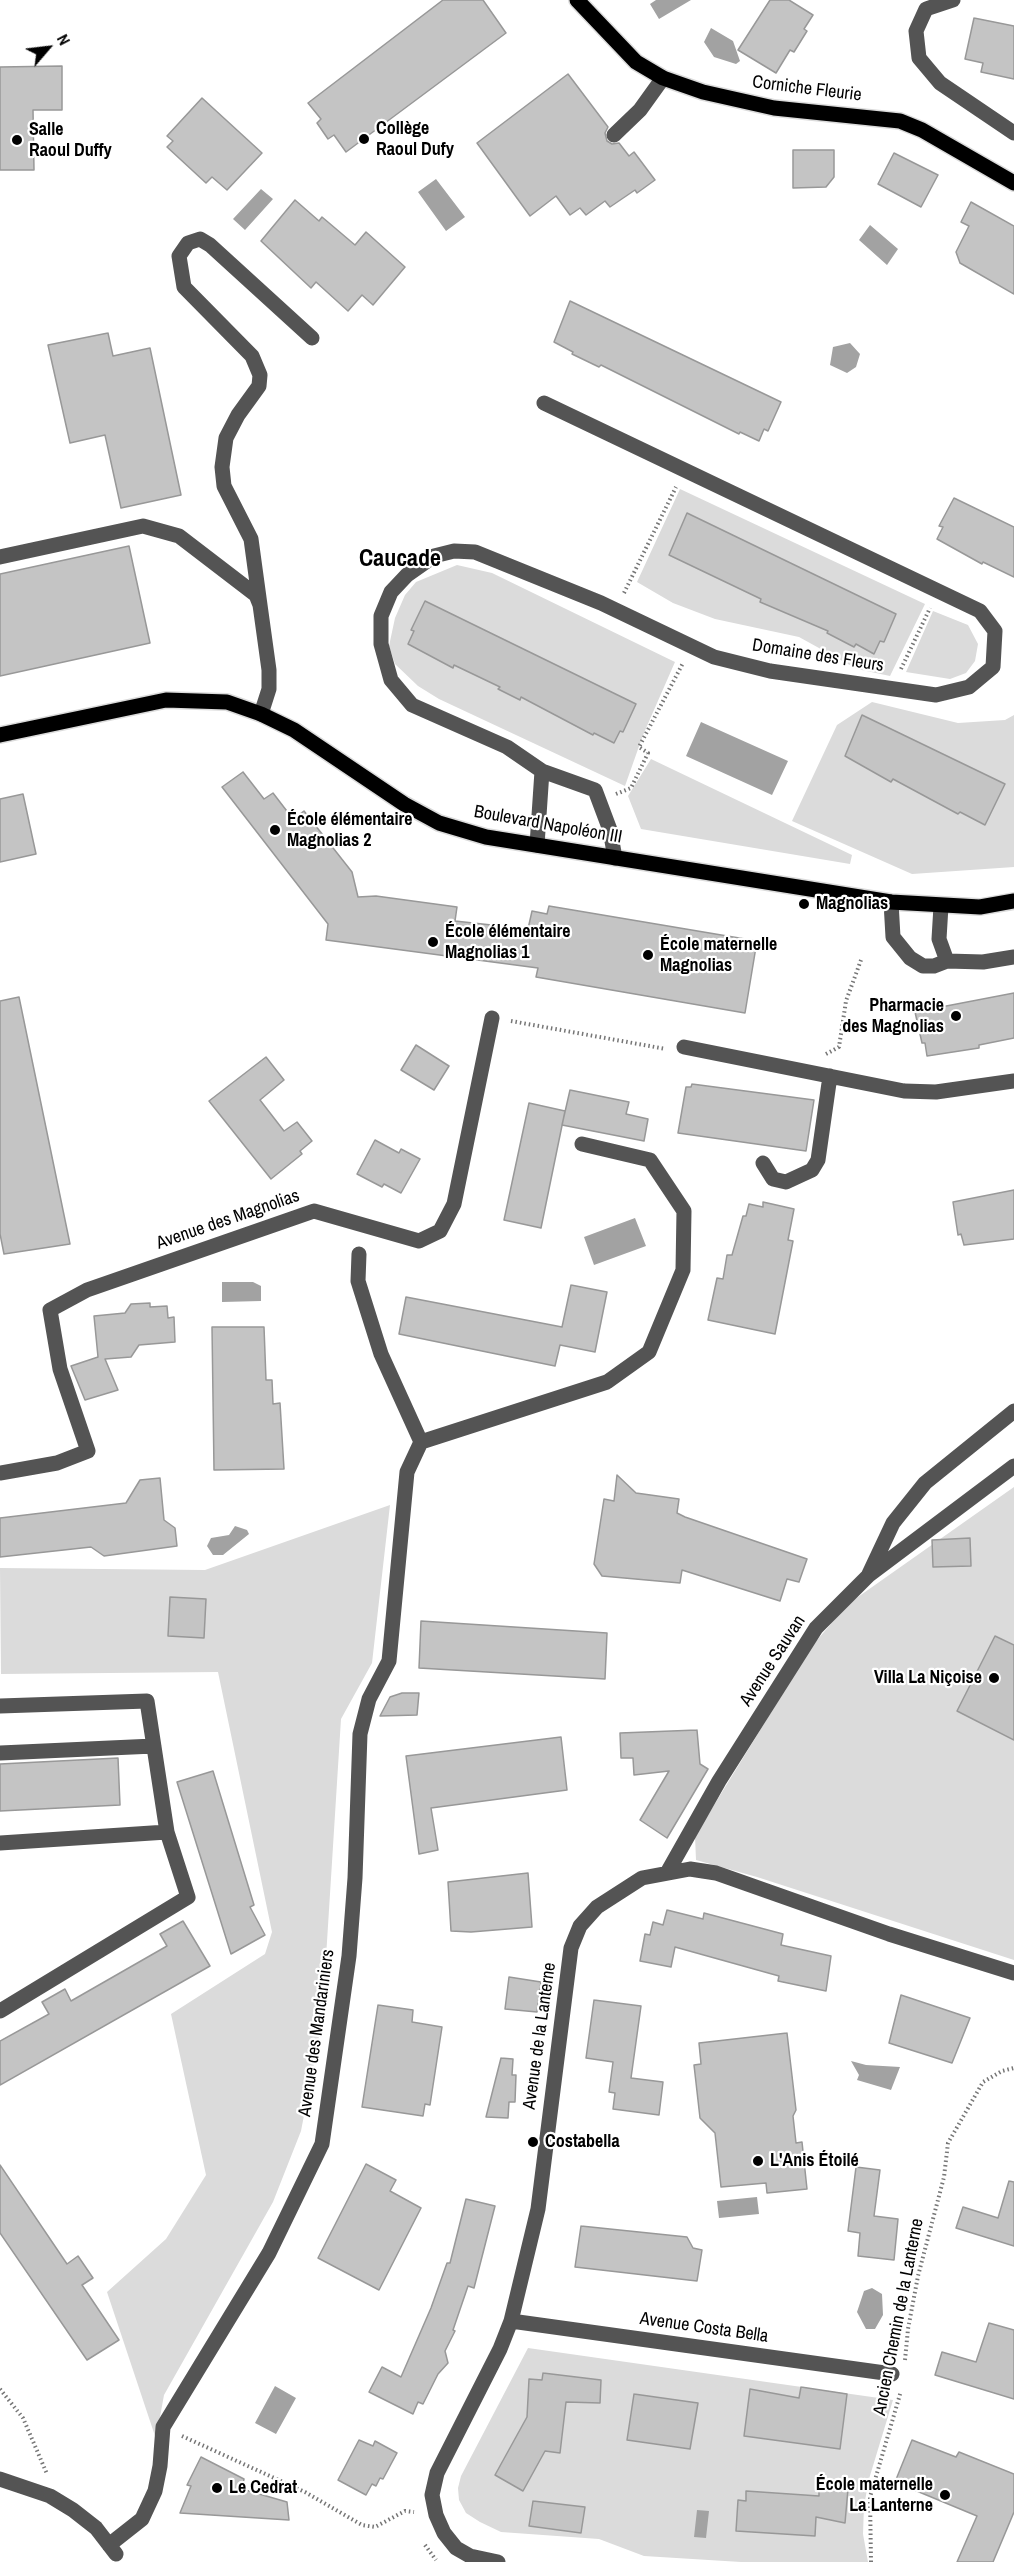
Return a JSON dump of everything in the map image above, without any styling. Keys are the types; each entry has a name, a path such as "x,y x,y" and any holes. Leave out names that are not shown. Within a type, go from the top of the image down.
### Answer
{"main road":[{"name":"Corniche Fleurie","path":"577,0 636,62 663,78 703,92 774,108 900,121 922,130 1014,183"},
{"name":"Boulevard Napoléon III","path":"0,735 166,700 227,702 261,714 294,730 404,804 439,823 486,837 891,902 980,907 1014,901"}],"street":[{"path":"953,0 926,9 916,31 919,58 939,83 1014,133"},
{"path":"614,135 640,110 663,78"},
{"path":"261,714 269,679 250,540 224,486 222,467 226,438 238,415 259,386 260,375 252,356 184,287 179,256 188,243 200,239 210,245 312,338"},
{"name":"Domaine des Fleurs","path":"544,403 980,611 995,631 993,667 969,687 936,694 770,671 714,657 616,610 475,552 454,551 434,556 407,574 391,592 381,616 381,644 391,680 412,705 507,747 543,771 595,790 600,800"},
{"path":"0,556 143,526 159,529 179,536 256,595 260,605"},
{"path":"537,845 543,771"},
{"path":"600,800 615,858"},
{"path":"891,902 893,937 910,958 923,966 934,966 947,961 983,962 1014,957"},
{"path":"941,906 939,939 947,961"},
{"name":"Avenue des Magnolias","path":"0,1473 57,1463 88,1451 60,1369 50,1310 87,1290 314,1211 418,1241 440,1231 454,1204 492,1018"},
{"path":"684,1047 814,1071 870,1086 936,1092 1014,1081"},
{"path":"763,1163 773,1179 786,1182 812,1170 818,1160 830,1076"},
{"path":"359,1254 357,1281 381,1354 421,1443 607,1382 649,1352 683,1270 684,1211 650,1160 582,1144"},
{"path":"869,1575 893,1523 925,1483 1014,1411"},
{"name":"Avenue des Mandariniers","path":"50,2496 96,2528 113,2549 142,2519 155,2491 160,2466 163,2427 269,2253 322,2144 349,1956 356,1878 360,1734 369,1699 389,1661 407,1472 421,1443"},
{"name":"Avenue Sauvan","path":"666,1873 719,1781 816,1628 869,1575 1014,1466"},
{"path":"0,1706 147,1701 167,1832 188,1897 0,2011"},
{"path":"0,1753 154,1746"},
{"path":"0,1843 167,1832"},
{"name":"Avenue de la Lanterne","path":"498,2562 470,2556 456,2548 444,2533 436,2515 432,2495 437,2473 500,2349 511,2321 538,2209 571,1948 580,1926 597,1906 642,1878 690,1869 716,1873 889,1934 1014,1973"},
{"name":"Avenue Costa Bella","path":"511,2321 900,2375"},
{"path":"0,2479 50,2496"}],"path":[{"path":"616,610 684,470"},
{"path":"892,688 938,591"},
{"path":"600,800 631,788 648,753 639,747 691,646"},
{"path":"814,1071 816,1060 839,1047 846,1001 861,960"},
{"path":"492,1018 662,1050 684,1047"},
{"name":"Ancien Chemin de la Lanterne","path":"871,2562 870,2497 900,2375 910,2318 944,2176 948,2143 983,2082 1002,2071 1014,2068"},
{"path":"0,2389 23,2418 48,2476 50,2496"},
{"path":"163,2427 304,2492 362,2525 375,2527 405,2511 414,2511 417,2523"},
{"path":"424,2543 438,2562"}],"shaded area":[{"path":"656,0 691,0 659,19 650,4"},
{"path":"711,28 733,41 740,61 736,64 714,57 704,42"},
{"path":"436,179 465,217 446,231 418,192"},
{"path":"261,189 273,199 245,230 233,219"},
{"path":"870,225 898,249 887,265 859,240"},
{"path":"850,343 860,354 856,367 847,373 830,365 833,347"},
{"path":"680,489 925,604 890,676 857,669 799,637 715,619 673,603 637,582"},
{"path":"457,565 492,573 675,662 643,735 625,786 439,699 418,686 395,664 389,646 395,618 405,595 416,582"},
{"path":"933,611 968,625 978,644 975,661 966,673 950,679 906,672"},
{"path":"872,702 958,723 1005,720 1014,715 1014,867 912,874 792,821 837,725"},
{"path":"701,722 788,761 772,795 686,756"},
{"path":"651,759 852,855 850,864 641,829 628,796"},
{"path":"635,1218 646,1246 594,1265 584,1237"},
{"path":"222,1282 253,1282 261,1286 261,1301 222,1302"},
{"path":"1014,1487 1014,1960 757,1877 696,1860 695,1836 812,1646 848,1604"},
{"path":"390,1505 372,1663 341,1719 322,2021 301,2131 273,2202 164,2395 156,2439 107,2292 166,2239 206,2175 171,2014 265,1954 272,1932 218,1672 1,1674 0,1568 205,1570"},
{"path":"235,1526 247,1530 249,1534 223,1555 213,1555 207,1546 211,1538 229,1535"},
{"path":"851,2061 866,2065 900,2067 891,2090 857,2080 859,2075"},
{"path":"757,2197 759,2214 719,2218 717,2201"},
{"path":"872,2288 882,2294 883,2315 875,2329 866,2329 857,2312 864,2291"},
{"path":"528,2348 893,2400 869,2479 864,2506 863,2534 868,2562 741,2562 644,2556 599,2539 501,2532 480,2522 466,2513 459,2500 458,2488 461,2476"},
{"path":"275,2386 296,2398 276,2434 255,2423"},
{"path":"697,2510 709,2511 706,2538 694,2537"}],"building":[{"path":"443,0 483,0 506,33 346,152 334,135 328,139 317,123 321,119 308,103"},
{"path":"770,0 789,0 813,15 804,29 807,31 794,52 790,50 776,73 738,50"},
{"path":"974,18 1014,26 1014,79 981,72 983,63 965,59"},
{"name":"Salle Raoul Duffy","path":"62,66 62,110 33,110 34,170 0,170 0,67"},
{"path":"568,74 608,127 605,133 607,141 612,144 619,143 629,156 634,152 655,180 637,193 635,190 610,207 605,201 586,215 580,208 570,215 556,196 530,216 477,143"},
{"path":"202,98 262,153 227,190 212,177 206,183 167,147 173,141 167,136"},
{"path":"793,150 834,150 834,177 826,187 793,188"},
{"path":"894,153 938,175 921,207 878,184"},
{"path":"295,200 319,221 322,217 355,245 366,232 405,267 373,305 362,295 348,311 316,282 311,288 261,241"},
{"path":"971,202 1014,226 1014,294 960,263 956,252 969,226 961,222"},
{"path":"570,301 781,402 768,431 764,429 759,441 740,432 739,434 601,365 599,367 572,354 573,352 554,342"},
{"path":"108,333 113,356 150,348 181,495 121,508 105,435 70,443 48,345"},
{"path":"954,498 1014,527 1014,577 983,562 982,564 937,539 943,527 939,526"},
{"path":"687,513 896,614 884,642 880,641 874,654 856,644 854,647 827,633 828,631 760,602 761,599 669,555"},
{"path":"129,546 150,643 0,676 0,574"},
{"path":"425,601 636,704 623,732 620,731 614,743 594,733 593,735 521,697 520,700 498,689 500,687 454,665 453,668 408,644 414,631 411,630"},
{"path":"862,715 1005,784 985,825 960,812 958,814 893,779 891,782 845,756"},
{"path":"243,772 264,799 273,793 293,819 304,811 352,872 358,897 376,896 457,907 455,921 528,929 532,911 547,914 549,906 757,941 745,1013 536,977 538,968 326,940 328,924 222,787"},
{"path":"23,794 36,854 0,862 0,799"},
{"path":"1014,993 1014,1038 979,1045 979,1048 927,1056 915,1012"},
{"path":"19,997 70,1244 4,1254 0,1234 0,1001"},
{"path":"416,1045 449,1066 434,1090 401,1070"},
{"path":"266,1057 284,1080 260,1100 284,1131 297,1122 312,1141 300,1151 302,1154 271,1179 209,1101"},
{"path":"692,1084 814,1100 806,1151 678,1133 686,1087 691,1087"},
{"path":"570,1090 629,1102 626,1114 648,1119 644,1141 562,1125"},
{"path":"529,1103 565,1111 541,1228 504,1220"},
{"path":"375,1140 399,1153 401,1149 420,1159 401,1193 384,1184 382,1187 357,1174"},
{"path":"1014,1190 1014,1239 964,1245 961,1234 958,1235 953,1202"},
{"path":"763,1202 794,1209 788,1240 793,1241 775,1334 708,1320 717,1278 723,1279 727,1255 732,1255 743,1216 746,1216 749,1204 763,1207"},
{"path":"571,1285 607,1292 595,1352 560,1345 555,1366 399,1334 406,1297 562,1327"},
{"path":"150,1303 150,1307 167,1306 168,1318 174,1317 175,1342 139,1345 131,1357 105,1359 118,1390 85,1400 71,1366 98,1357 94,1316 125,1313 131,1304"},
{"path":"212,1327 264,1327 266,1380 272,1380 273,1404 280,1403 284,1469 214,1470"},
{"path":"617,1475 636,1493 679,1499 677,1513 685,1517 807,1559 799,1582 787,1579 780,1601 682,1570 680,1583 602,1576 594,1564 604,1499 614,1501"},
{"path":"160,1478 164,1520 175,1528 177,1546 104,1556 91,1547 0,1557 0,1518 126,1503 140,1480"},
{"path":"970,1538 971,1566 933,1567 932,1540"},
{"path":"170,1597 206,1599 204,1638 168,1636"},
{"path":"421,1621 607,1633 605,1679 419,1668"},
{"name":"Villa La Niçoise","path":"995,1636 1014,1645 1014,1740 957,1711"},
{"path":"402,1693 419,1693 417,1715 380,1716 390,1697"},
{"path":"697,1730 700,1764 708,1769 667,1838 640,1820 669,1771 634,1775 633,1758 621,1758 620,1733"},
{"path":"561,1737 567,1790 431,1808 438,1850 419,1854 406,1756"},
{"path":"118,1758 120,1805 0,1811 0,1764"},
{"path":"213,1771 254,1905 250,1907 265,1935 231,1954 177,1782"},
{"path":"528,1873 532,1927 471,1932 451,1931 448,1882"},
{"path":"667,1910 703,1919 704,1913 783,1934 781,1945 831,1956 826,1991 778,1981 779,1976 675,1947 671,1967 640,1961 645,1934 650,1935 653,1922 663,1925"},
{"path":"183,1921 210,1966 0,2085 0,2041 49,2014 42,2002 65,1989 71,2001 167,1946 160,1934"},
{"path":"509,1977 541,1982 537,2012 505,2009"},
{"path":"901,1995 970,2018 952,2063 889,2043"},
{"path":"594,2000 641,2006 631,2078 663,2082 659,2115 613,2109 615,2093 609,2092 613,2062 586,2058"},
{"path":"378,2005 413,2010 412,2022 442,2027 430,2105 425,2104 423,2116 362,2107"},
{"path":"787,2033 796,2110 793,2116 796,2143 802,2142 807,2189 767,2193 766,2183 721,2187 715,2133 700,2118 694,2065 701,2064 699,2043"},
{"path":"501,2058 513,2059 512,2075 516,2075 515,2102 509,2102 508,2118 486,2117"},
{"path":"366,2164 396,2180 390,2191 421,2208 379,2290 318,2258"},
{"path":"0,2165 67,2264 78,2256 93,2278 82,2285 119,2340 87,2360 0,2233"},
{"path":"856,2167 880,2170 874,2216 898,2219 894,2260 858,2256 860,2233 848,2231"},
{"path":"1009,2181 1014,2182 1014,2246 956,2228 963,2207 998,2218"},
{"path":"466,2199 495,2206 474,2288 468,2286 453,2330 455,2331 445,2351 448,2363 438,2374 423,2404 418,2402 413,2414 369,2392 382,2367 401,2377 431,2308 447,2263 450,2263"},
{"path":"581,2226 687,2237 693,2248 702,2250 697,2281 575,2267"},
{"path":"989,2323 1014,2330 1014,2399 935,2375 942,2352 976,2362"},
{"path":"543,2373 601,2380 600,2403 566,2402 560,2453 545,2451 523,2491 495,2475 527,2417 529,2379 542,2380"},
{"path":"801,2387 847,2394 840,2449 744,2436 750,2389 799,2398"},
{"path":"634,2394 698,2403 690,2449 627,2440"},
{"path":"359,2440 373,2446 375,2441 397,2453 383,2479 380,2478 376,2486 372,2484 366,2495 338,2480"},
{"path":"912,2440 956,2457 959,2452 1014,2474 1014,2512 993,2562 957,2562 977,2516 895,2482"},
{"name":"Le Cedrat","path":"201,2457 244,2479 242,2489 287,2502 289,2520 180,2513 191,2486 187,2485"},
{"path":"819,2488 848,2489 845,2523 816,2517 815,2536 736,2531 738,2500 746,2501 746,2491 819,2496"},
{"path":"533,2501 585,2507 581,2533 529,2526"}],"place":[{"name":"Collège Raoul Dufy","path":"364,139"},
{"name":"Salle Raoul Duffy","path":"17,140"},
{"name":"École élémentaire Magnolias 2","path":"275,830"},
{"name":"Magnolias","path":"804,904"},
{"name":"École élémentaire Magnolias 1","path":"433,942"},
{"name":"École maternelle Magnolias","path":"648,955"},
{"name":"Pharmacie des Magnolias","path":"956,1016"},
{"name":"Villa La Niçoise","path":"994,1678"},
{"name":"Costabella","path":"533,2142"},
{"name":"L'Anis Étoilé","path":"758,2161"},
{"name":"Le Cedrat","path":"217,2488"},
{"name":"École maternelle La Lanterne","path":"945,2495"}],"district":[{"name":"Caucade","path":"400,560"}]}
